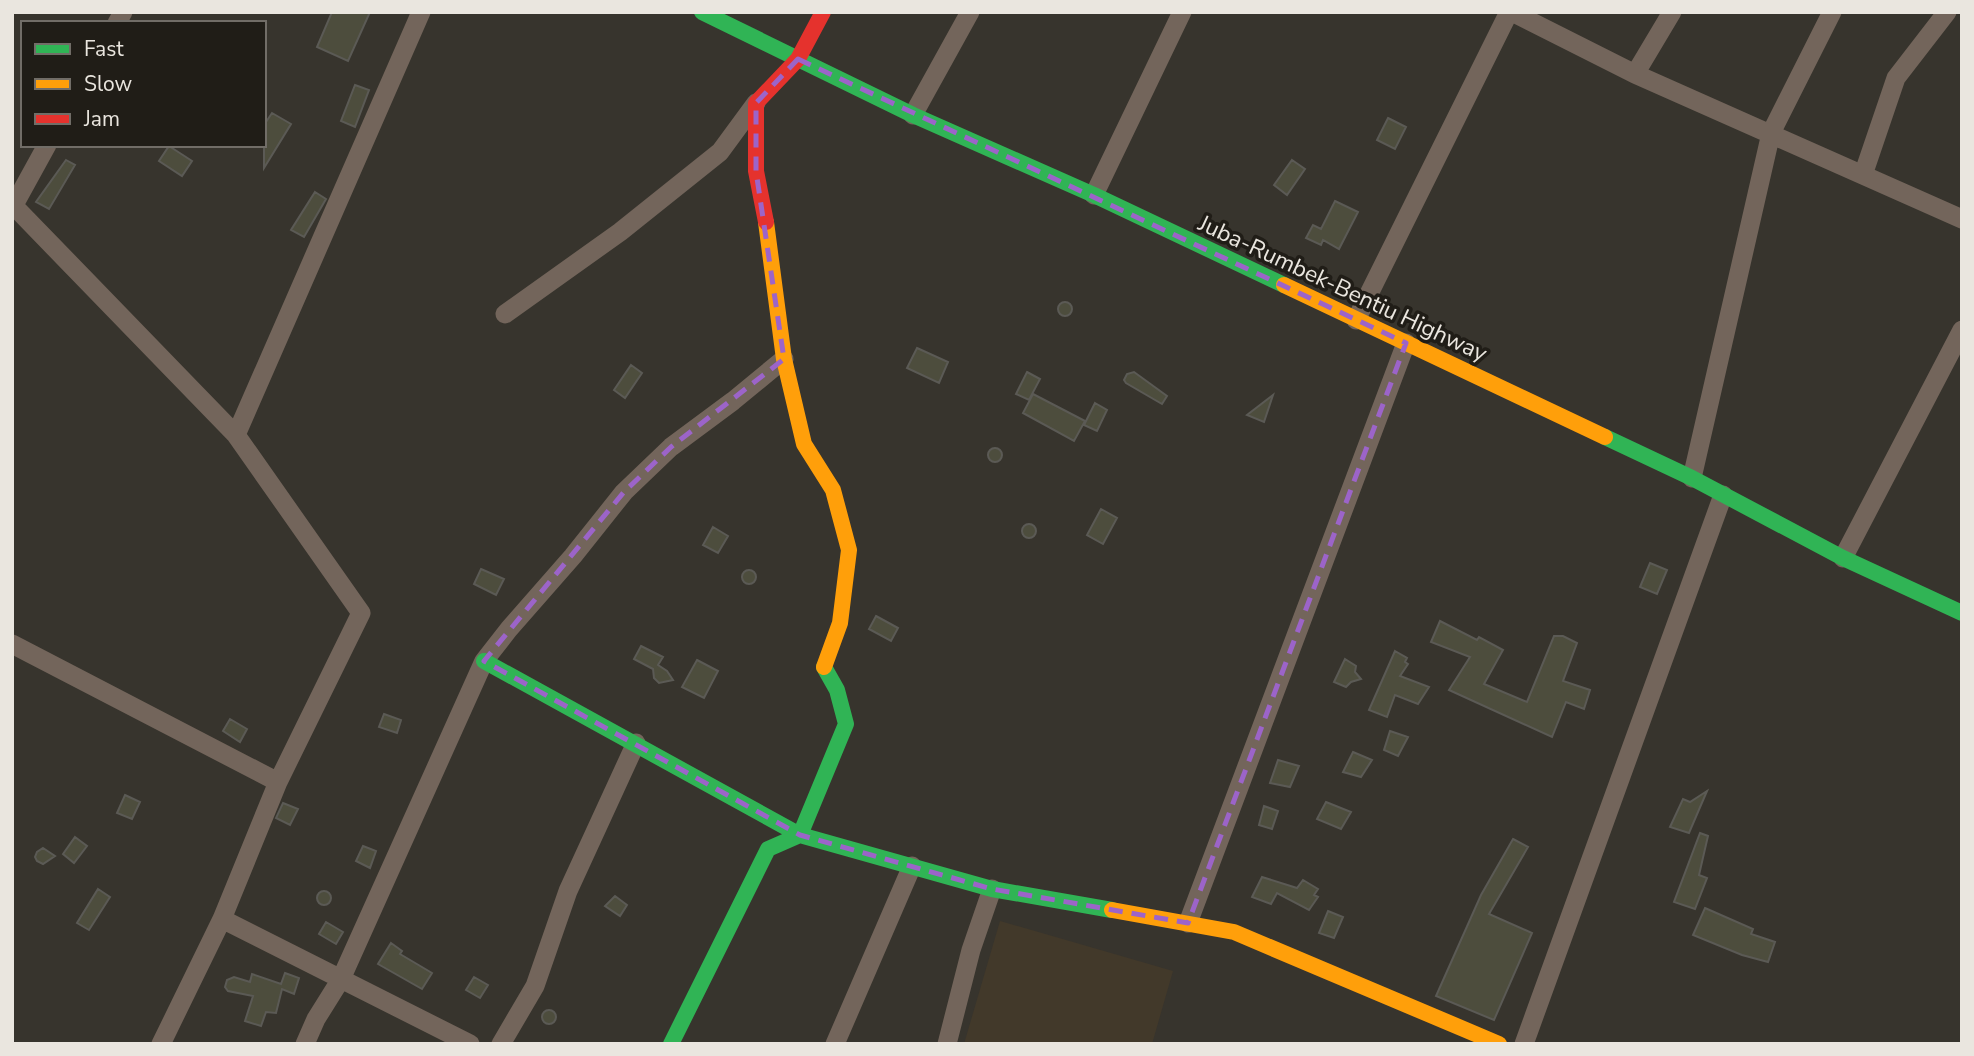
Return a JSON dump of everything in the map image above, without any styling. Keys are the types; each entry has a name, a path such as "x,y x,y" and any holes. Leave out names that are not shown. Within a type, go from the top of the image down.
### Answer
{"street":[{"path":"236,435 421,12"},
{"name":"Juba-Rumbek-Bentiu Highway","path":"702,12 913,115 1094,195 1692,478 1843,558 1960,609"},
{"path":"505,314 620,232 720,152 756,103 798,58 823,12"},
{"path":"913,115 970,12"},
{"path":"1094,195 1182,12"},
{"path":"1356,320 1510,12 1634,74 1962,219"},
{"path":"1634,74 1672,12"},
{"path":"1692,478 1771,133 1832,12"},
{"path":"1863,175 1896,78 1947,12"},
{"path":"671,1044 768,849 800,835 846,724 837,690 824,666 840,623 849,550 833,490 804,444 784,359 771,248 756,171 756,103"},
{"path":"46,147 13,204 236,435 361,612 278,782 222,919 161,1044"},
{"path":"1843,558 1962,330"},
{"path":"1188,923 1406,343"},
{"path":"304,1044 341,979 484,661 624,492 671,447 784,359"},
{"path":"1524,1044 1723,495"},
{"path":"12,644 278,782"},
{"path":"484,661 800,835 992,888 1234,932 1499,1044"},
{"path":"501,1044 535,986 568,891 636,743"},
{"path":"835,1044 912,866"},
{"path":"947,1044 971,950 992,888"},
{"path":"222,919 470,1044"}],"highlighted area":[{"path":"798,59 1406,343 1188,923 992,889 800,835 484,661 624,492 671,447 784,359 756,171 756,103"}],"shaded area":[{"path":"1000,921 1173,971 1152,1044 964,1044"}],"building":[{"path":"332,12 370,12 348,61 317,47"},
{"path":"355,85 369,90 355,127 341,121"},
{"path":"272,113 291,124 264,168 266,147 266,122"},
{"path":"1388,118 1406,127 1395,149 1377,140"},
{"path":"171,147 192,161 182,176 159,161"},
{"path":"66,160 75,165 49,209 36,202"},
{"path":"1292,160 1305,169 1287,195 1274,185"},
{"path":"315,192 326,199 304,237 291,230"},
{"path":"1335,201 1358,212 1339,249 1323,240 1321,245 1306,238 1313,225 1321,229"},
{"path":"1062,302 1068,302 1072,309 1068,316 1062,316 1058,312 1058,306"},
{"path":"917,348 948,362 939,383 907,368"},
{"path":"631,365 642,373 625,398 614,390"},
{"path":"1027,372 1040,379 1029,400 1016,394"},
{"path":"1134,372 1167,396 1162,404 1126,383 1124,380 1127,374"},
{"path":"1033,394 1085,421 1074,441 1023,413"},
{"path":"1273,395 1264,422 1247,415"},
{"path":"1095,403 1107,410 1097,431 1084,425"},
{"path":"992,448 998,448 1002,455 998,462 992,462 988,458 988,452"},
{"path":"1101,509 1117,518 1103,544 1087,535"},
{"path":"1026,524 1032,524 1036,531 1032,538 1026,538 1022,534 1022,528"},
{"path":"713,527 728,536 718,553 703,545"},
{"path":"1650,563 1667,570 1657,594 1640,587"},
{"path":"481,569 504,579 496,595 474,584"},
{"path":"746,570 752,570 756,577 752,584 746,584 742,580 742,574"},
{"path":"876,616 898,628 891,641 869,629"},
{"path":"1440,621 1503,650 1484,684 1527,702 1554,636 1563,636 1577,643 1563,681 1590,690 1584,709 1566,702 1552,737 1449,690 1470,657 1431,642"},
{"path":"641,646 663,657 658,665 667,671 673,680 659,683 654,678 653,669 634,659"},
{"path":"1395,651 1407,658 1405,662 1408,664 1400,676 1429,687 1418,704 1395,695 1387,717 1369,710"},
{"path":"1345,659 1356,666 1355,672 1361,679 1346,687 1334,682"},
{"path":"697,660 718,671 704,698 682,687"},
{"path":"384,714 401,720 397,733 379,727"},
{"path":"230,719 247,729 240,742 223,731"},
{"path":"1390,731 1408,737 1398,756 1384,750"},
{"path":"1353,752 1372,760 1361,777 1343,772"},
{"path":"1278,760 1299,766 1290,787 1270,783"},
{"path":"1707,791 1689,833 1670,827 1683,799 1690,802"},
{"path":"125,795 140,802 132,819 117,813"},
{"path":"1326,802 1351,812 1341,829 1317,819"},
{"path":"283,803 298,809 290,825 276,818"},
{"path":"1264,806 1278,811 1272,829 1259,825"},
{"path":"1700,833 1708,836 1699,875 1707,878 1695,909 1674,902"},
{"path":"75,837 87,846 74,863 63,854"},
{"path":"1513,839 1528,847 1489,914 1532,933 1494,1020 1436,996 1481,895"},
{"path":"363,846 376,851 370,868 356,861"},
{"path":"43,848 55,856 43,864 35,857"},
{"path":"1262,877 1297,888 1303,880 1318,889 1314,895 1318,897 1309,910 1277,893 1271,904 1252,897"},
{"path":"98,889 110,897 89,930 77,923"},
{"path":"321,891 327,891 331,898 327,905 321,905 317,901 317,895"},
{"path":"615,896 627,905 620,916 605,906"},
{"path":"1705,908 1753,929 1751,934 1775,942 1768,962 1742,955 1693,935"},
{"path":"1328,911 1343,917 1334,938 1319,933"},
{"path":"326,922 343,932 336,944 319,934"},
{"path":"391,943 402,951 400,954 432,973 422,989 378,964"},
{"path":"285,973 299,978 294,994 282,989 276,1013 266,1012 261,1026 245,1021 253,996 228,991 225,987 227,980 234,977 250,982 252,974 281,984"},
{"path":"474,977 488,985 480,998 466,990"},
{"path":"546,1010 552,1010 556,1017 552,1024 546,1024 542,1020 542,1014"}],"traffic: fast":[{"path":"702,12 913,115 1094,195 1284,285"},
{"path":"1605,437 1692,478 1843,558 1962,613"},
{"path":"484,661 800,835 992,889 1112,910"},
{"path":"671,1044 768,849 800,835 846,724 837,690 824,667"}],"traffic: slow":[{"path":"766,222 784,359 804,444 833,490 849,550 840,623 824,667"},
{"path":"1284,285 1605,437"},
{"path":"1112,910 1234,932 1499,1044"}],"traffic: jam":[{"path":"766,222 756,171 756,103 798,59 823,12"}]}
